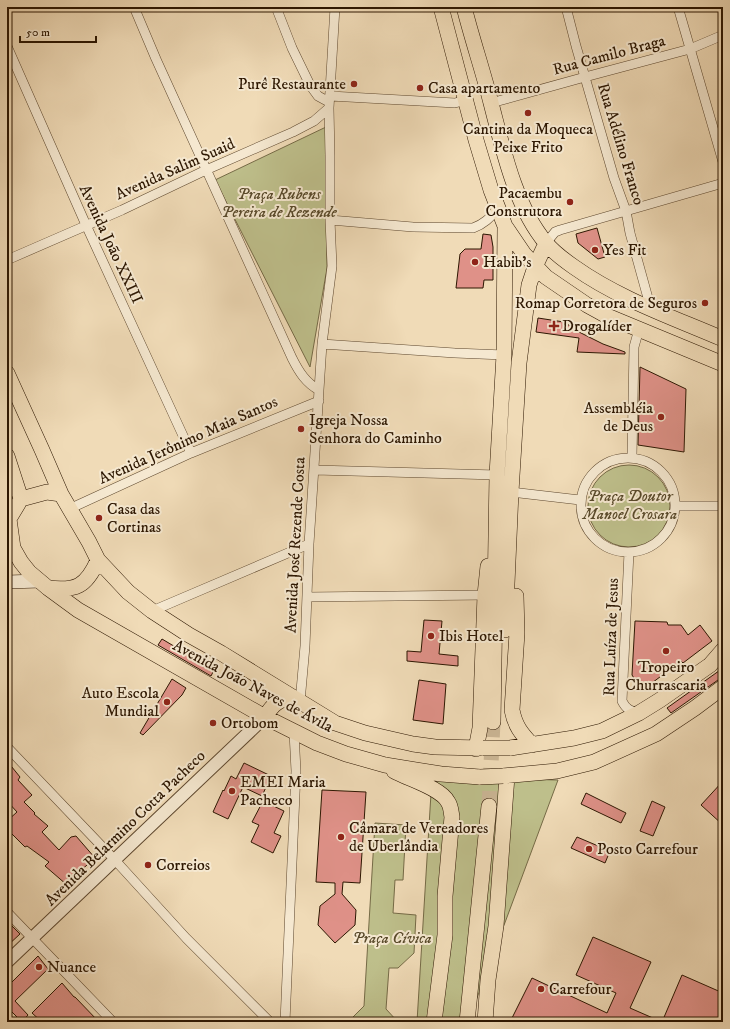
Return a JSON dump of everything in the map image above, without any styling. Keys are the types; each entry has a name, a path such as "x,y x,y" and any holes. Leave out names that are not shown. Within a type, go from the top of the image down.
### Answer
{"main road":[{"path":"441,7 479,152 498,209 505,226 516,244 535,267 546,277 587,306 607,316 723,364"},
{"path":"464,7 496,102 501,143 516,186 534,224 551,238 562,258 601,285 634,302 719,334"},
{"path":"505,226 504,355 498,476 506,500 516,586 517,633 512,710 518,729 532,745"},
{"path":"497,722 506,500 519,363 529,285 535,267 551,238"},
{"path":"7,373 61,494 98,560 93,570 80,585 73,588 64,590 44,584 7,582"},
{"path":"7,456 20,500"},
{"path":"44,584 29,572 10,552 8,520 20,500 47,492 61,494"},
{"path":"480,749 485,595 493,527 506,500"},
{"name":"Avenida João Naves de Ávila","path":"98,560 128,592 152,611 335,723 365,733 413,744 480,749 510,748 574,738 602,731 639,713 723,657"},
{"name":"Avenida João Naves de Ávila","path":"44,584 78,610 294,732 346,754 385,765 441,774 480,777 505,776 557,771 594,762 656,734 723,687"},
{"name":"Avenida João Naves de Ávila","path":"710,665 723,650"},
{"path":"265,716 276,703 282,699 296,700"},
{"path":"385,765 402,776 426,785 440,794 448,801 451,809 452,817 445,896 445,935 434,1022"},
{"path":"485,1022 488,980 496,926 505,776"},
{"path":"467,1022 493,806 475,1022"}],"street":[{"path":"134,7 206,170 292,358 306,382 319,390"},
{"path":"276,7 292,48 310,85 318,96 329,102 455,103 466,100"},
{"name":"Avenida José Rezende Costa","path":"296,700 305,646 309,544 322,344 332,266 329,102 335,7"},
{"name":"Rua Adélino Franco","path":"566,7 614,178 626,211 630,233 651,309"},
{"path":"678,7 723,162"},
{"name":"Rua Camilo Braga","path":"496,102 585,76 690,49 723,35"},
{"name":"Avenida João XXIII","path":"7,46 86,225 190,453"},
{"name":"Avenida Salim Suaid","path":"7,260 122,210 206,170 293,132 314,121 329,102"},
{"path":"551,238 626,211 723,183"},
{"path":"330,220 413,227 473,228 480,226 488,220 498,209"},
{"path":"632,456 634,347 640,329"},
{"path":"322,344 504,355"},
{"name":"Avenida Jerônimo Maia Santos","path":"69,509 190,453 319,401"},
{"path":"632,456 655,465 662,471 673,489 675,506 673,521 665,535 652,546 629,552 618,551 601,544 588,530 581,514 580,500 582,490 594,471 613,459 632,456"},
{"path":"315,470 498,476"},
{"path":"506,500 580,500"},
{"path":"675,506 723,506"},
{"path":"152,611 309,544"},
{"name":"Rua Luíza de Jesus","path":"629,552 622,701 626,708 639,713"},
{"path":"307,597 485,595"},
{"name":"Avenida Belarmino Cotta Pacheco","path":"7,962 265,716"},
{"path":"284,1022 296,771 294,732"},
{"path":"7,747 114,859 186,938 270,1022"},
{"path":"7,912 113,1022"}],"green space":[{"name":"Praça Rubens Pereira de Rezende","path":"326,127 327,268 310,367 215,180"},
{"name":"Praça Doutor Manoel Crosara","path":"629,465 645,468 658,477 667,490 670,506 667,522 658,535 645,544 629,547 613,544 600,535 591,522 588,506 591,490 600,477 613,468"},
{"path":"432,777 558,780 468,1022 417,1022"},
{"name":"Praça Cívica","path":"375,823 406,825 403,880 395,880 393,913 416,915 414,953 398,968 389,968 386,1009 398,1022 348,1022 364,1006"}],"building":[{"name":"Yes Fit","path":"597,228 605,257 598,259 578,243 576,234"},
{"name":"Habib's","path":"483,234 491,235 493,247 493,280 484,280 483,288 456,288 460,254 465,249 481,249"},
{"path":"538,318 564,322 579,332 603,344 625,352 625,354 577,352 579,338 536,332"},
{"name":"Assembléia de Deus","path":"640,367 686,389 684,452 638,445"},
{"name":"Ibis Hotel","path":"424,620 442,621 439,654 458,656 458,666 407,661 407,651 421,652"},
{"name":"Tropeiro Churrascaria","path":"635,621 667,622 668,625 681,625 688,635 700,625 712,641 683,663 681,661 644,689 641,689 632,675"},
{"path":"162,639 214,670 211,676 158,645"},
{"path":"723,668 723,678 671,713 667,708"},
{"name":"Auto Escola Mundial","path":"172,679 186,688 182,695 143,735 140,733"},
{"path":"419,680 446,684 443,724 413,720"},
{"path":"7,761 20,777 18,780 32,795 24,802 35,813 34,814 48,826 42,832 59,850 71,837 76,836 95,858 67,885 45,866 49,862 27,846 25,847 7,829 7,821 17,812 7,801"},
{"name":"EMEI Maria Pacheco","path":"244,763 271,776 262,796 243,787 228,819 213,812 231,776 236,779"},
{"path":"723,781 723,825 701,805"},
{"name":"Câmara de Vereadores de Uberlândia","path":"322,790 366,792 360,883 343,882 342,894 356,910 355,925 335,943 318,925 320,906 335,894 335,883 316,882"},
{"path":"586,793 626,813 621,823 581,804"},
{"path":"263,801 284,811 274,833 281,836 273,853 251,842 259,825 252,822"},
{"path":"652,801 665,807 653,836 640,831"},
{"name":"Posto Carrefour","path":"577,837 610,851 605,863 571,848"},
{"path":"7,921 20,934 7,946"},
{"path":"593,937 651,962 630,1008 662,1022 510,1022 532,978 607,1013 616,993 576,975"},
{"path":"38,956 48,969 15,1001 28,1015 22,1022 8,1008 7,1009 7,987"},
{"path":"682,975 723,993 723,1022 662,1022"},
{"path":"62,983 99,1022 42,1022 32,1013"}],"tunnel":[{"path":"489,806 493,722"}],"place":[{"name":"Purê Restaurante","path":"354,84"},
{"name":"Casa apartamento","path":"420,88"},
{"name":"Cantina da Moqueca Peixe Frito","path":"528,113"},
{"name":"Pacaembu Construtora","path":"570,202"},
{"name":"Yes Fit","path":"595,250"},
{"name":"Habib's","path":"475,262"},
{"name":"Romap Corretora de Seguros","path":"705,303"},
{"name":"Drogalíder","path":"554,326"},
{"name":"Assembléia de Deus","path":"661,417"},
{"name":"Igreja Nossa Senhora do Caminho","path":"301,429"},
{"name":"Casa das Cortinas","path":"99,518"},
{"name":"Ibis Hotel","path":"431,636"},
{"name":"Tropeiro Churrascaria","path":"666,651"},
{"name":"Auto Escola Mundial","path":"167,702"},
{"name":"Ortobom","path":"213,723"},
{"name":"EMEI Maria Pacheco","path":"232,791"},
{"name":"Câmara de Vereadores de Uberlândia","path":"341,837"},
{"name":"Posto Carrefour","path":"589,849"},
{"name":"Correios","path":"148,865"},
{"name":"Nuance","path":"39,967"},
{"name":"Carrefour","path":"541,989"}]}
